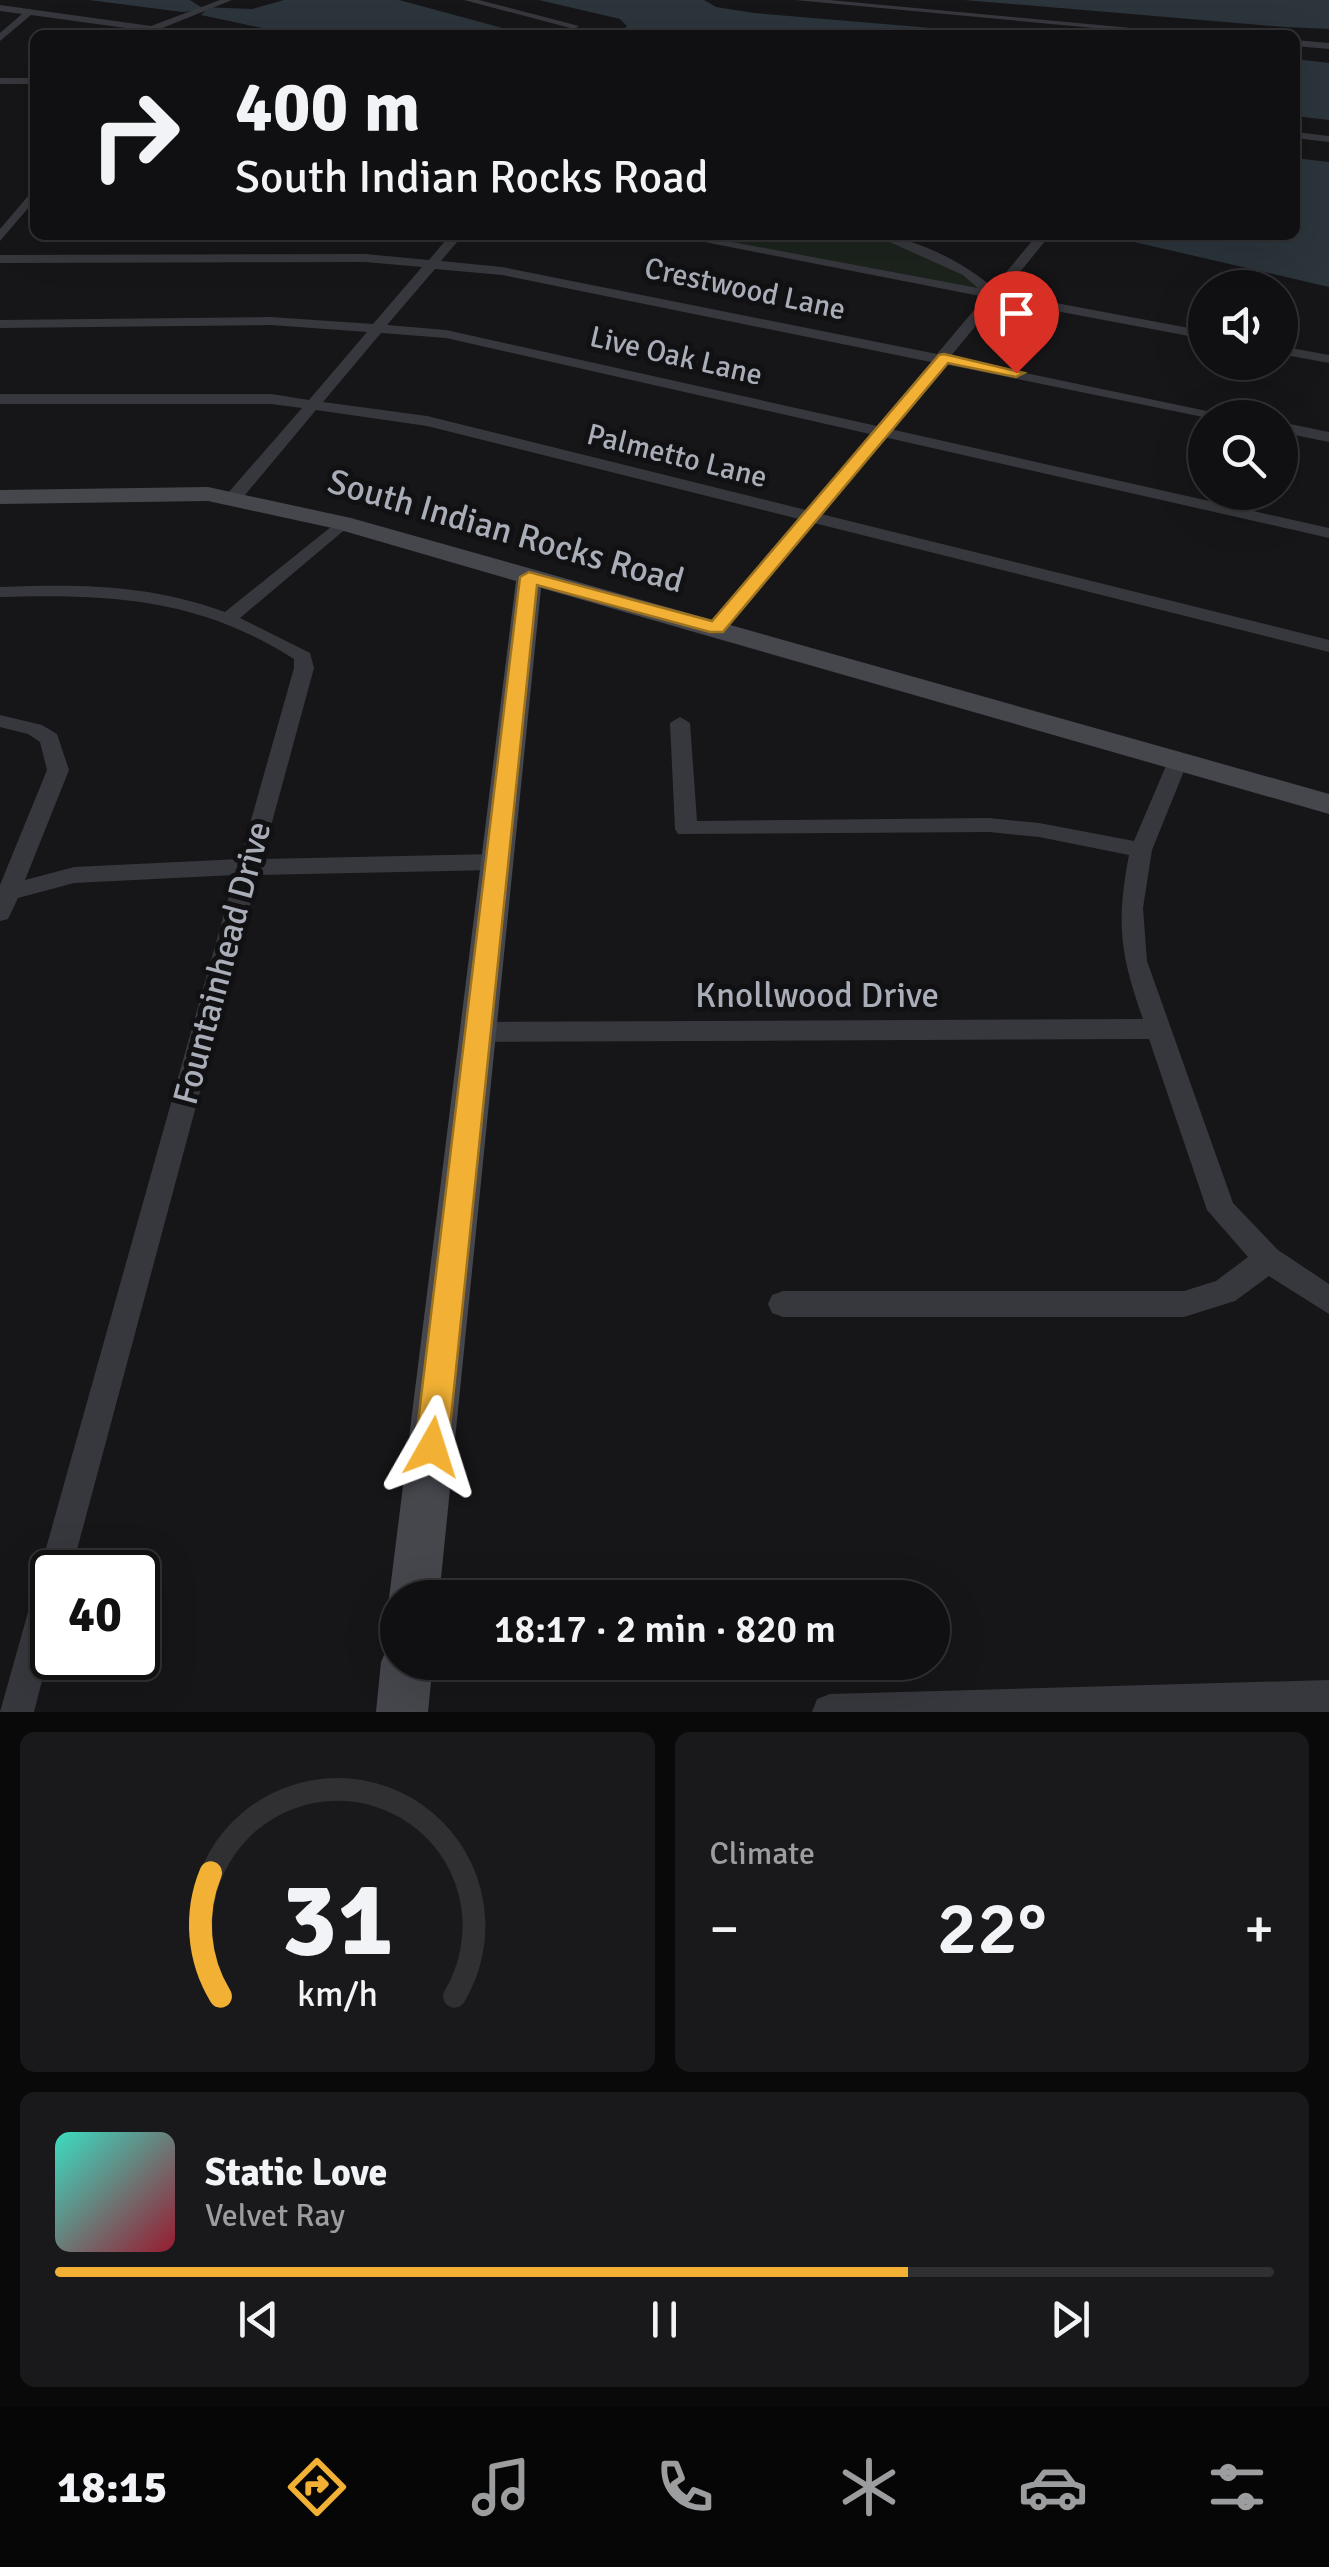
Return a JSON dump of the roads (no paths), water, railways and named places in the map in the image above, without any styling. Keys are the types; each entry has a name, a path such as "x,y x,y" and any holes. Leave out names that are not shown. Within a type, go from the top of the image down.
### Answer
{"street":[{"path":"0,8 151,29 228,0"},
{"path":"468,0 574,26"},
{"path":"799,0 1131,30"},
{"path":"0,38 29,12"},
{"path":"1300,44 1329,46"},
{"path":"0,81 30,81"},
{"path":"1300,136 1329,139"},
{"path":"0,236 30,202"},
{"path":"234,497 453,240"},
{"path":"702,240 1188,333"},
{"path":"892,240 968,272 993,295"},
{"path":"716,628 1040,240"},
{"name":"Crestwood Lane","path":"0,259 302,257 432,264 581,284 1188,409"},
{"name":"Live Oak Lane","path":"0,324 272,321 378,326 508,346 1329,532"},
{"path":"1298,353 1329,359"},
{"name":"Palmetto Lane","path":"0,399 214,397 312,403 427,422 1329,646"},
{"path":"1298,431 1329,437"},
{"name":"South Indian Rocks Road","path":"0,496 234,497 342,522 1329,804"},
{"path":"225,621 342,522"},
{"path":"416,1580 529,577"},
{"name":"Fountainhead Drive","path":"0,592 113,591 151,596 280,641 303,658 304,668 60,1550"},
{"path":"0,721 34,729 50,738 58,770 3,900"},
{"path":"680,723 686,829 990,825 1039,830 1141,850"},
{"path":"1178,761 1141,850 1131,908 1135,961 1221,1210 1268,1259 1329,1301"},
{"path":"3,900 74,875 494,862"},
{"name":"Knollwood Drive","path":"478,1032 1157,1028"},
{"path":"783,1304 1184,1304 1225,1292 1268,1259"},
{"name":"Fountainhead Drive","path":"16,1712 30,1661"},
{"path":"402,1712 405,1680"},
{"path":"830,1712 1274,1705 1329,1698"}]}
